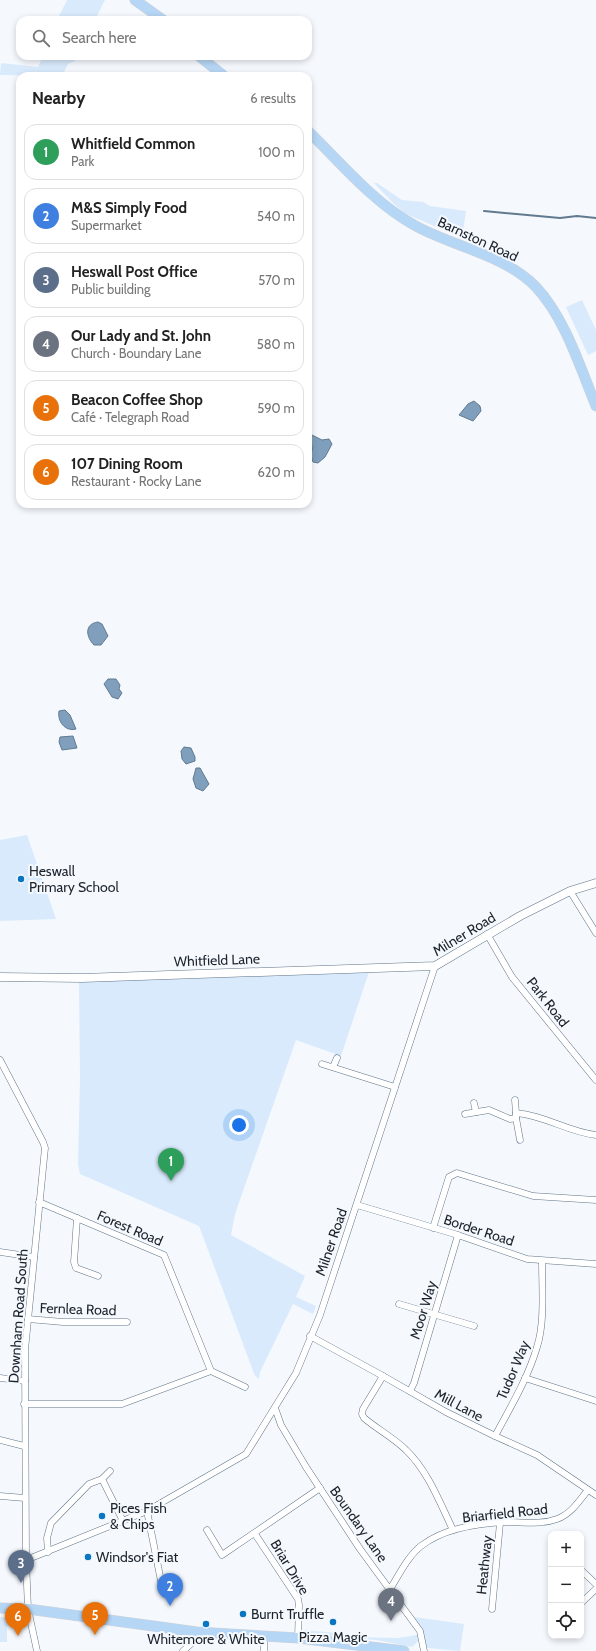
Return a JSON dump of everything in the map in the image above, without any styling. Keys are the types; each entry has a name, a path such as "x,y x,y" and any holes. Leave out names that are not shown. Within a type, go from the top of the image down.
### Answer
{"main road":[{"path":"135,0 157,16"},
{"path":"204,60 219,72"},
{"name":"Barnston Road","path":"312,135 355,179 387,207 414,225 490,257 525,278 536,287 554,311 596,406"},
{"path":"0,1608 28,1610 197,1632 298,1638 354,1648 404,1651"}],"street":[{"name":"Milner Road","path":"26,1560 147,1511 246,1454 296,1373 310,1336 320,1316 436,966 486,934 570,891 596,883"},
{"path":"570,891 596,933"},
{"name":"Park Road","path":"486,934 512,977 596,1080"},
{"name":"Whitfield Lane","path":"0,977 82,978 436,966"},
{"path":"333,1067 336,1058"},
{"name":"Downham Road South","path":"0,1060 45,1148 24,1350 24,1498 28,1610 37,1651"},
{"path":"322,1064 395,1087"},
{"path":"514,1100 520,1140"},
{"path":"474,1103 476,1112"},
{"path":"465,1114 489,1110 510,1119 526,1114 571,1129 596,1135"},
{"path":"433,1228 449,1177 457,1173 533,1196 596,1200"},
{"name":"Forest Road","path":"39,1202 164,1255 211,1371"},
{"name":"Border Road","path":"357,1205 527,1259 596,1264"},
{"path":"77,1218 74,1262 76,1268 98,1276"},
{"name":"Moor Way","path":"410,1391 414,1383 458,1236"},
{"path":"0,1252 34,1257"},
{"name":"Tudor Way","path":"495,1436 525,1378 538,1346 542,1261"},
{"path":"399,1304 474,1326"},
{"name":"Fernlea Road","path":"28,1319 63,1322 127,1322"},
{"name":"Mill Lane","path":"310,1336 446,1412 537,1455 596,1495"},
{"path":"24,1404 122,1404 211,1371 245,1387"},
{"path":"383,1376 362,1409 362,1414 364,1418 407,1451 422,1470 453,1530"},
{"path":"0,1378 25,1381"},
{"path":"525,1378 596,1401"},
{"name":"Boundary Lane","path":"275,1408 281,1425 320,1488 360,1549 420,1631 424,1651"},
{"path":"0,1440 24,1446"},
{"path":"48,1552 47,1538 51,1523 89,1484 102,1479 110,1471"},
{"path":"102,1479 123,1520"},
{"name":"Briar Drive","path":"207,1530 222,1556 320,1488"},
{"name":"Briarfield Road","path":"390,1589 420,1547 431,1540 453,1530 488,1523 537,1523 558,1519 572,1510 588,1490"},
{"path":"0,1496 24,1498"},
{"path":"147,1511 161,1580"},
{"name":"Heathway","path":"492,1609 500,1523"},
{"name":"Briar Drive","path":"255,1534 298,1599 298,1638"},
{"path":"584,1572 595,1580"},
{"path":"584,1600 596,1590"},
{"path":"183,1651 192,1643 197,1632"},
{"path":"264,1636 264,1651"}],"shaded area":[{"path":"67,0 105,0 97,16 59,16"},
{"path":"41,60 75,60 68,64 64,72 16,72 16,75 0,75 1,63 38,67"},
{"path":"374,183 377,183 402,200 423,202 430,206 466,211 462,238 406,214"},
{"path":"582,300 596,330 596,351 588,355 566,307"},
{"path":"27,835 56,919 0,921 0,840"},
{"path":"369,972 341,1056 296,1040 235,1214 231,1235 305,1276 296,1297 316,1306 313,1314 293,1304 260,1372 259,1379 255,1376 199,1226 80,1174 78,1164 80,1080 79,981"},
{"path":"0,1617 12,1618 11,1625 7,1626 7,1642 0,1642"},
{"path":"414,1617 464,1624 460,1651 428,1648 425,1644 424,1635"},
{"path":"304,1630 337,1633 343,1636 353,1637 398,1638 417,1635 419,1636 419,1640 412,1647 376,1640 300,1634 300,1631"}],"water":[{"path":"474,401 480,406 481,411 473,421 459,415 468,404"},
{"path":"312,435 322,440 329,439 332,444 325,457 318,463 313,462"},
{"path":"98,622 102,624 108,636 101,645 94,645 89,638 88,628 93,623"},
{"path":"108,679 116,679 120,685 119,689 122,693 118,699 112,697 104,684"},
{"path":"65,710 70,715 76,729 68,729 61,722 59,718 59,711"},
{"path":"73,736 77,748 62,750 59,742 60,737"},
{"path":"184,747 191,748 195,761 186,764 182,759 181,751"},
{"path":"196,768 200,768 209,784 203,791 196,788 193,779"}],"waterway":[{"path":"484,211 560,218 577,216 596,218"}],"place":[{"name":"Heswall Primary School","path":"21,879"},
{"name":"Whitfield Common","path":"171,1181"},
{"name":"Pices Fish & Chips","path":"102,1516"},
{"name":"Windsor's Fiat","path":"88,1557"},
{"name":"Heswall Post Office","path":"21,1583"},
{"name":"M&S Simply Food","path":"170,1606"},
{"name":"Burnt Truffle","path":"243,1614"},
{"name":"Our Lady and St. John","path":"391,1621"},
{"name":"Pizza Magic","path":"333,1622"},
{"name":"Whitemore & White","path":"206,1624"},
{"name":"Beacon Coffee Shop","path":"95,1635"},
{"name":"107 Dining Room","path":"18,1636"}]}
